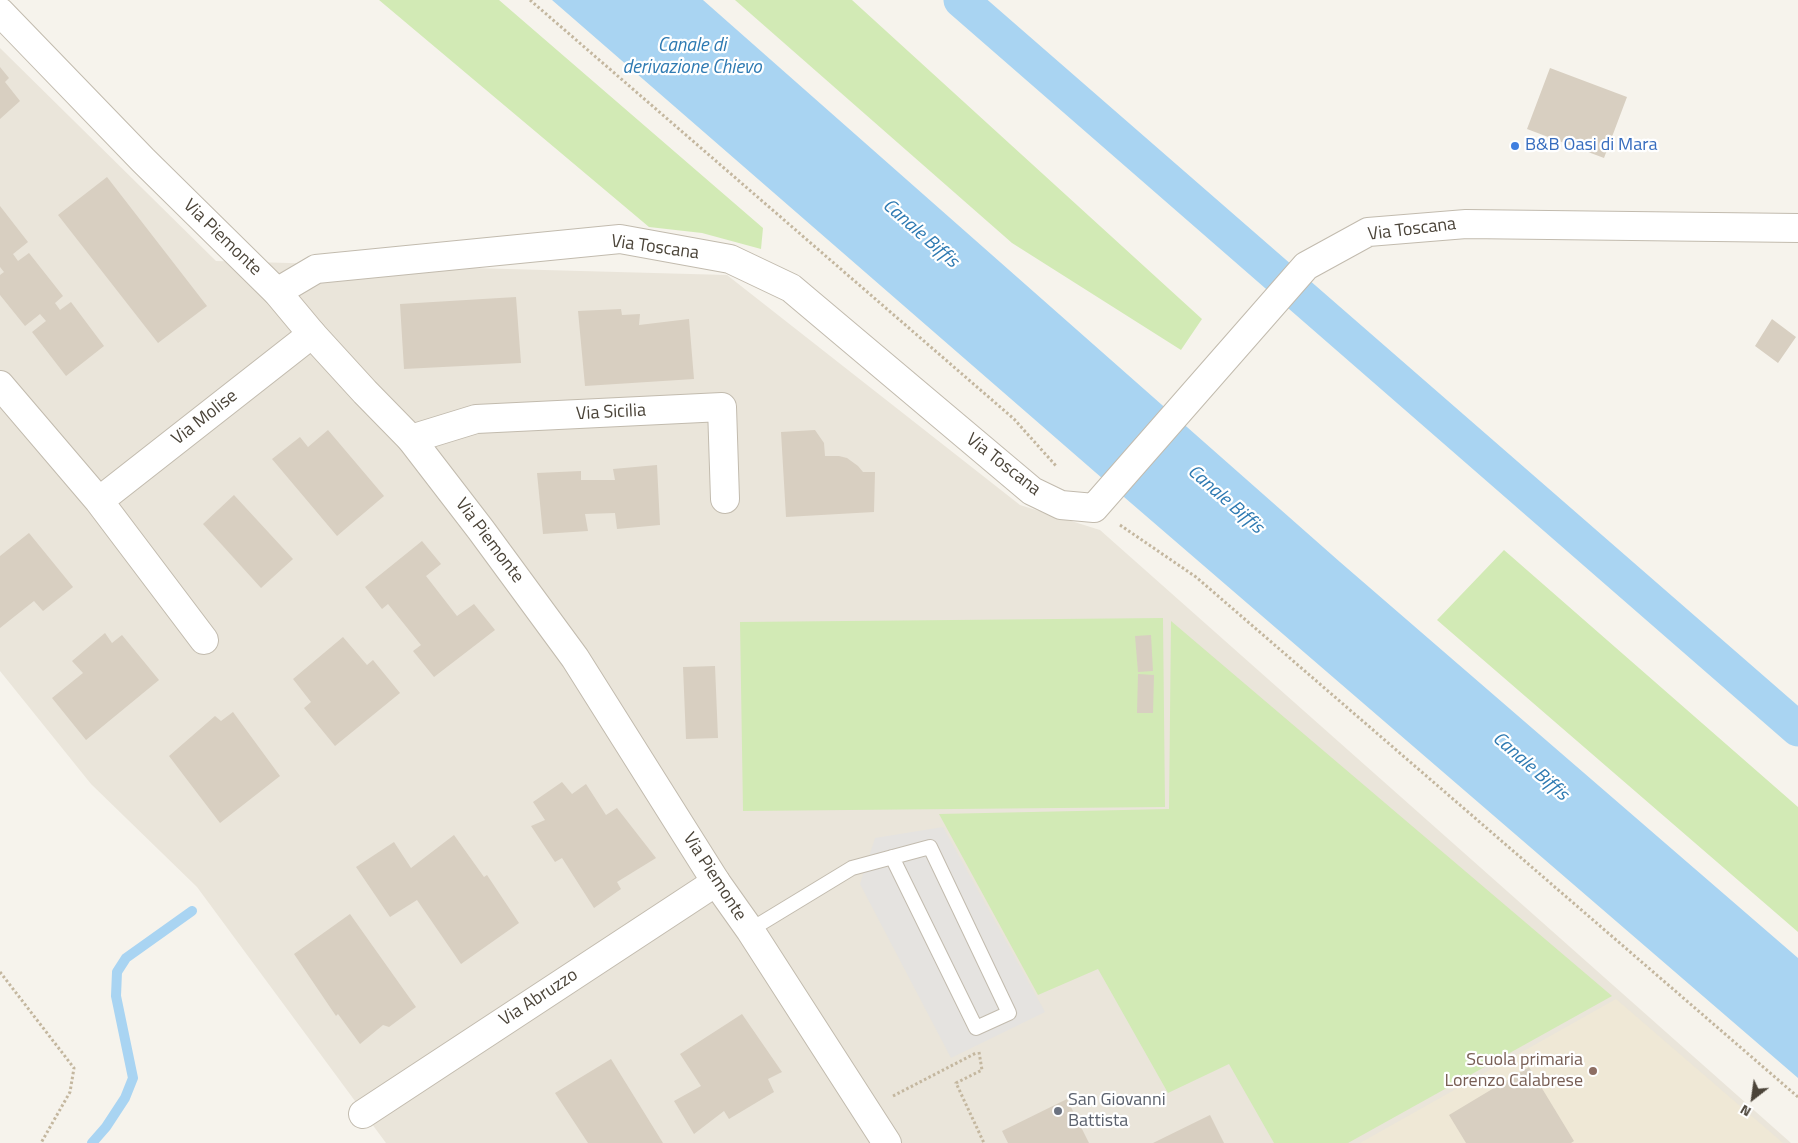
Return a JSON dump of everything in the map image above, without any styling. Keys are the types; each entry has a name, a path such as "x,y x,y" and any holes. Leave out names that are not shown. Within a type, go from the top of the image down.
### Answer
{"street":[{"name":"Via Piemonte","path":"0,12 143,160 277,292 312,334 411,439 576,658 716,882 750,930 887,1143"},
{"name":"Via Toscana","path":"277,292 316,269 620,239 730,259 791,288 1032,491 1061,505 1094,508 1306,266 1368,232 1466,224 1798,228"},
{"name":"Via Molise","path":"99,501 312,334"},
{"path":"0,385 99,501 204,640"},
{"name":"Via Sicilia","path":"411,439 476,419 722,407 725,499"},
{"name":"Via Abruzzo","path":"363,1114 716,882"}],"lane":[{"path":"750,930 852,868 892,857 930,847 1009,1013 976,1028 892,857"}],"path":[{"path":"530,0 1014,419 1094,508 1196,577 1798,1097"},
{"path":"0,972 74,1068 70,1092 41,1143"},
{"path":"976,1028 982,1070 956,1083 984,1143"},
{"path":"892,1096 979,1052"}],"shaded area":[{"path":"0,48 216,261 727,275 1020,505 1100,530 1791,1143 386,1143 197,887 91,784 0,671"},
{"path":"943,827 1045,1012 951,1058 860,884 875,838"},
{"name":"Scuola primaria Lorenzo Calabrese","path":"1616,999 1783,1143 1360,1143"}],"green space":[{"path":"379,0 499,0 763,228 761,249 702,233 649,227"},
{"path":"735,0 852,0 1202,319 1181,350 1012,243"},
{"path":"1504,550 1798,807 1798,932 1437,620"},
{"path":"1163,618 1165,807 743,811 740,622"},
{"path":"1171,621 1612,996 1348,1143 1274,1143 1229,1064 1168,1093 1098,969 1038,995 939,814 1169,809"}],"water":[{"name":"Canale di derivazione Chievo","path":"552,0 703,0 1340,562 1798,958 1798,1078 1095,472"}],"building":[{"path":"0,67 9,78 5,82 20,101 0,119"},
{"path":"1550,68 1627,97 1604,158 1527,129"},
{"path":"107,177 207,306 158,343 58,215"},
{"path":"0,206 28,242 13,254 18,261 29,253 63,296 55,303 60,310 71,302 104,346 66,376 32,332 46,321 40,314 25,326 0,295 0,275 4,272 0,267"},
{"path":"516,297 521,363 404,369 400,304"},
{"path":"621,309 622,315 640,314 639,325 689,319 694,379 585,386 578,311"},
{"path":"1772,319 1796,337 1778,363 1755,346"},
{"path":"328,430 384,496 337,536 272,459 300,437 308,447"},
{"path":"815,430 824,443 825,456 847,458 863,472 875,472 874,512 786,517 781,432"},
{"path":"657,465 660,525 617,529 615,513 585,514 588,531 543,534 537,473 581,471 581,480 615,480 613,469"},
{"path":"234,495 293,559 261,588 203,524"},
{"path":"29,533 73,587 43,611 34,601 0,628 0,556"},
{"path":"422,541 441,564 426,576 457,616 474,604 495,630 434,677 413,651 421,645 388,604 382,609 365,587"},
{"path":"105,633 112,643 122,635 159,680 86,740 52,698 83,673 72,661"},
{"path":"1151,635 1153,671 1138,672 1135,636"},
{"path":"343,637 367,665 373,660 400,693 335,746 304,708 311,702 293,679"},
{"path":"715,666 718,738 686,739 683,667"},
{"path":"1138,674 1154,675 1153,713 1137,713"},
{"path":"233,712 280,776 220,823 169,756 215,716 221,721"},
{"path":"562,782 572,794 586,784 606,815 617,808 656,858 617,882 621,889 594,908 562,858 555,862 531,826 545,820 533,802"},
{"path":"454,835 484,877 487,875 519,923 461,964 417,900 390,917 356,867 394,842 411,868"},
{"path":"350,914 416,1007 389,1027 383,1025 360,1044 338,1014 336,1016 294,954"},
{"path":"742,1014 782,1072 768,1079 774,1092 729,1119 724,1111 694,1134 674,1101 701,1086 680,1054"},
{"path":"611,1059 663,1143 588,1143 555,1093"},
{"path":"1529,1067 1574,1141 1571,1143 1466,1143 1449,1115"},
{"name":"San Giovanni Battista","path":"1067,1099 1089,1143 1008,1143 1002,1131"},
{"path":"1210,1115 1224,1143 1153,1143"}],"waterway":[{"path":"961,0 1798,729"},
{"path":"92,1143 106,1127 125,1098 133,1078 116,996 117,972 126,958 192,911"}],"place":[{"name":"B&B Oasi di Mara","path":"1515,146"},
{"name":"Scuola primaria Lorenzo Calabrese","path":"1593,1071"},
{"name":"San Giovanni Battista","path":"1058,1111"}],"water label":[{"name":"Canale Biffis","path":"920,234"},
{"name":"Canale Biffis","path":"1225,500"},
{"name":"Canale Biffis","path":"1530,767"}]}
